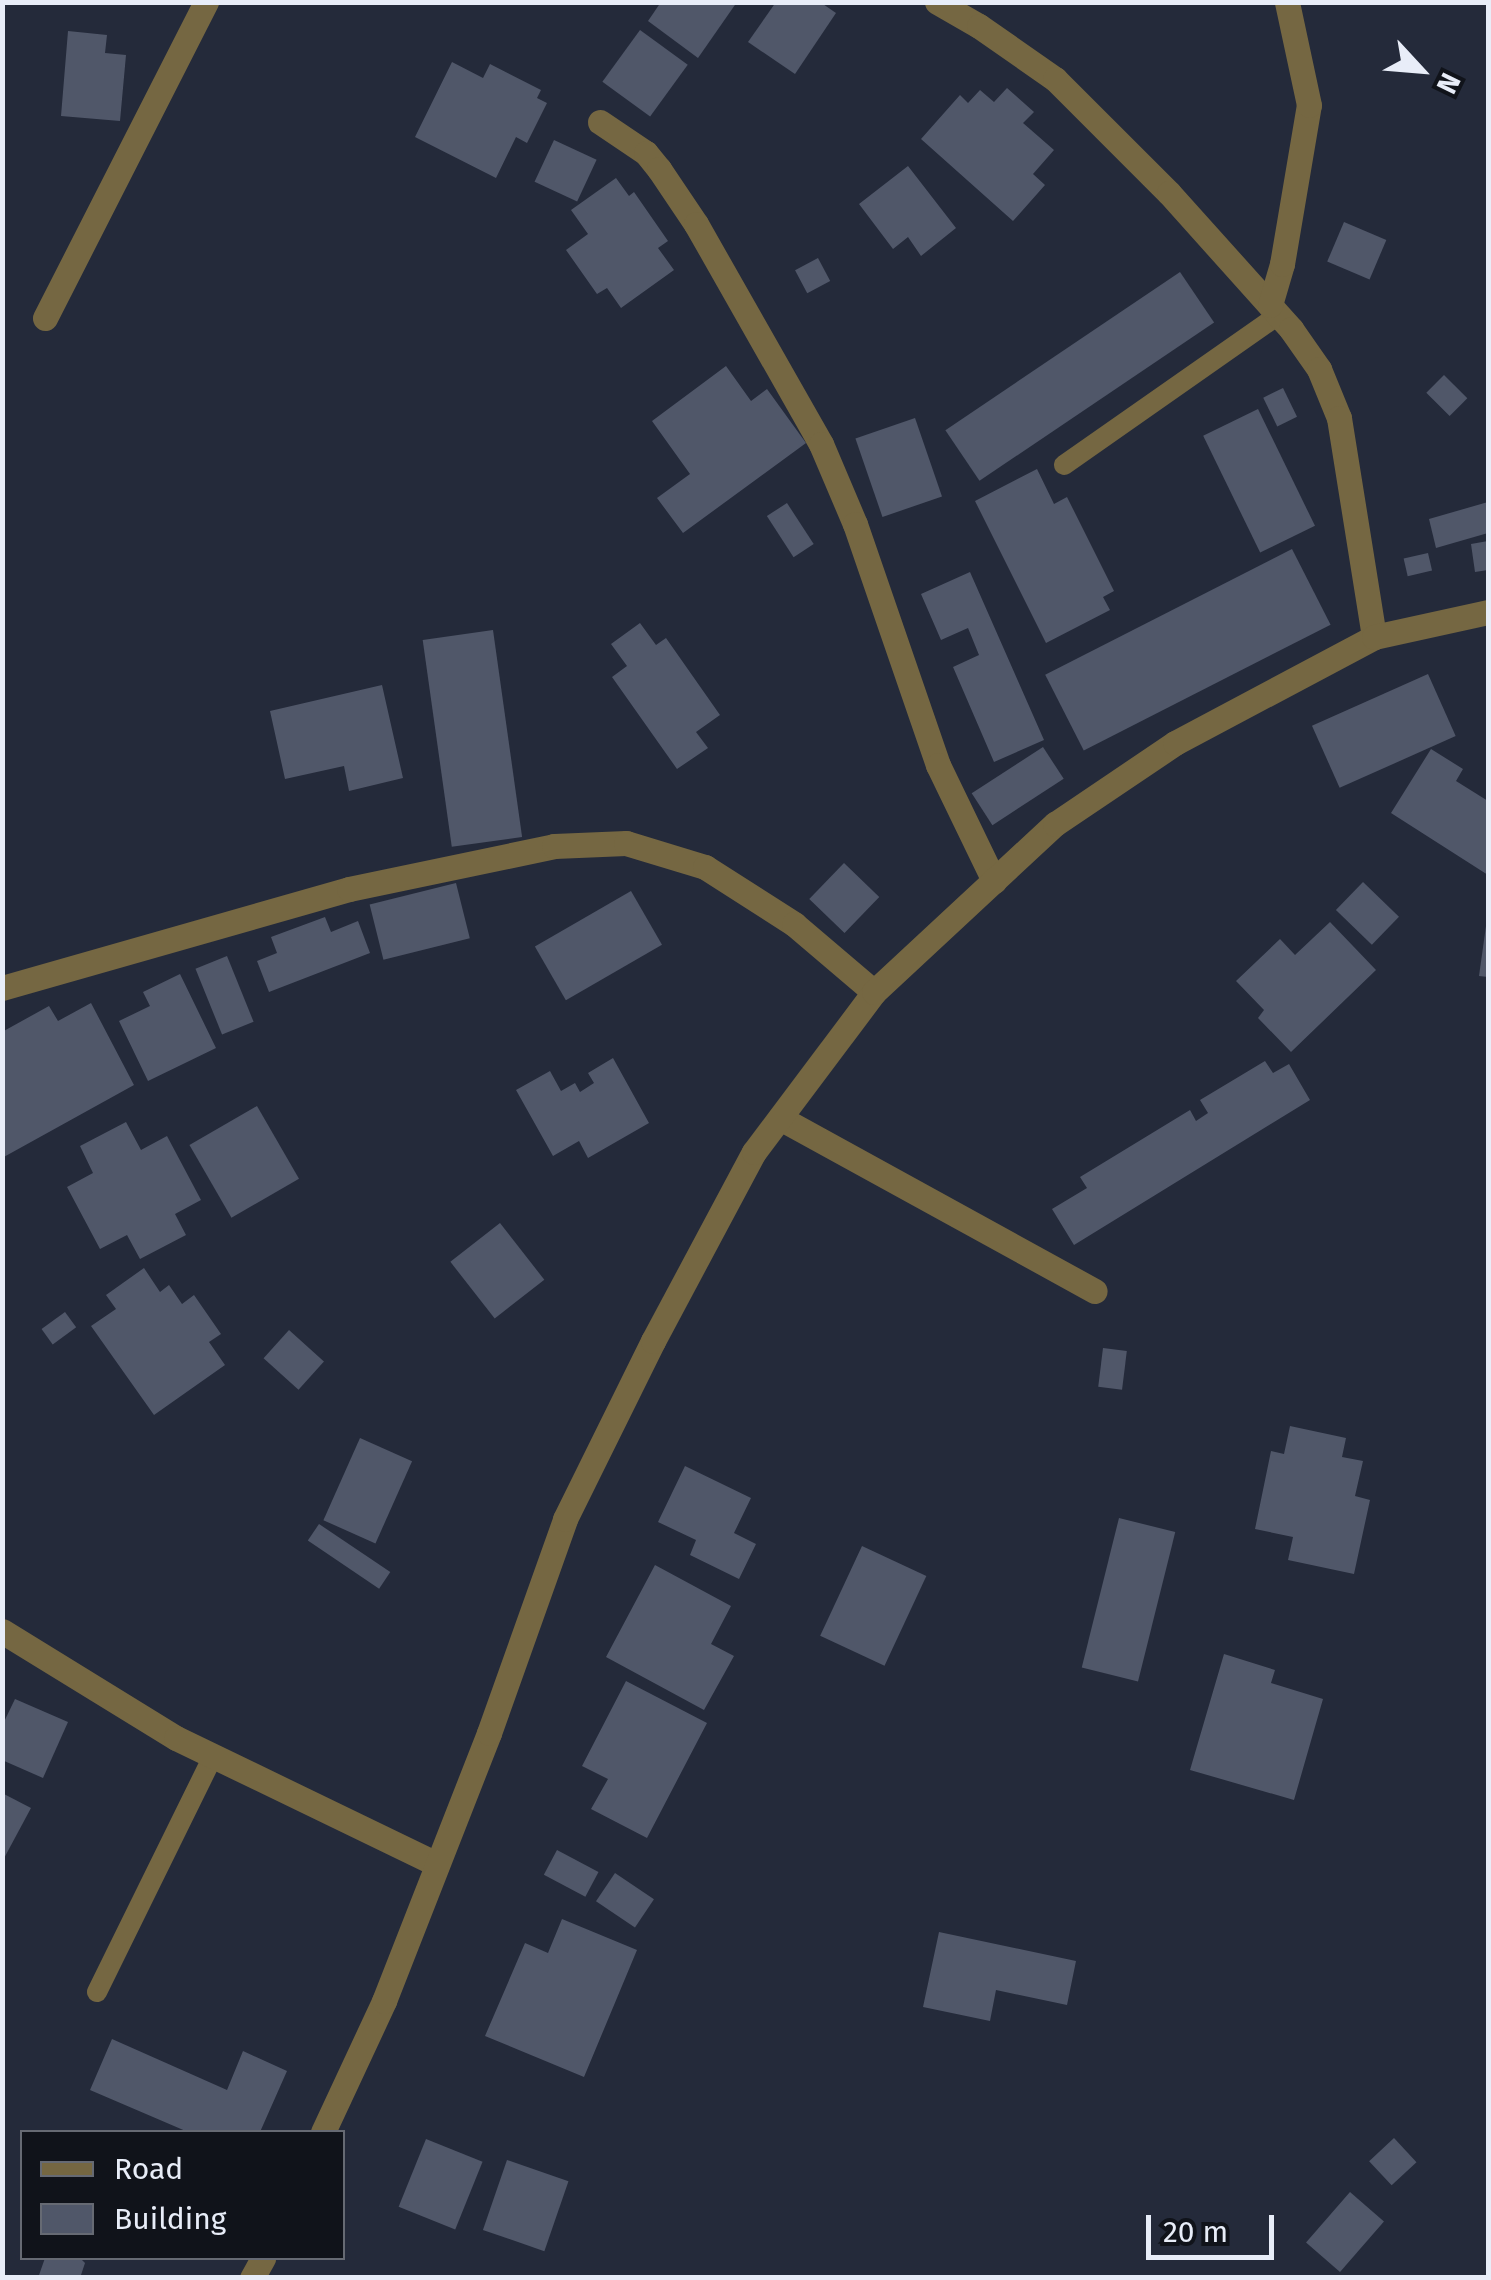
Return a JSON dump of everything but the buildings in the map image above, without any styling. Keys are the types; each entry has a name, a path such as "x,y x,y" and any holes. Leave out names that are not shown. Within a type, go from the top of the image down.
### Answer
{"street":[{"path":"44,318 206,2"},
{"path":"937,2 1055,79 1170,193 1274,310 1319,369 1339,418 1374,638"},
{"path":"1274,310 1309,105 1287,2"},
{"path":"600,122 646,153 659,169 705,239 821,444 854,524 938,765 994,881"},
{"path":"324,2130 384,2001 566,1518 652,1342 754,1152 874,992 1056,824 1175,743 1374,638 1488,612"},
{"path":"2,988 349,889 554,846 626,843 705,867 794,924 874,992"},
{"path":"780,1118 1094,1291"},
{"path":"2,1632 214,1756 437,1864"}],"lane":[{"path":"1064,465 1274,310"},
{"path":"97,1992 214,1756"}]}
